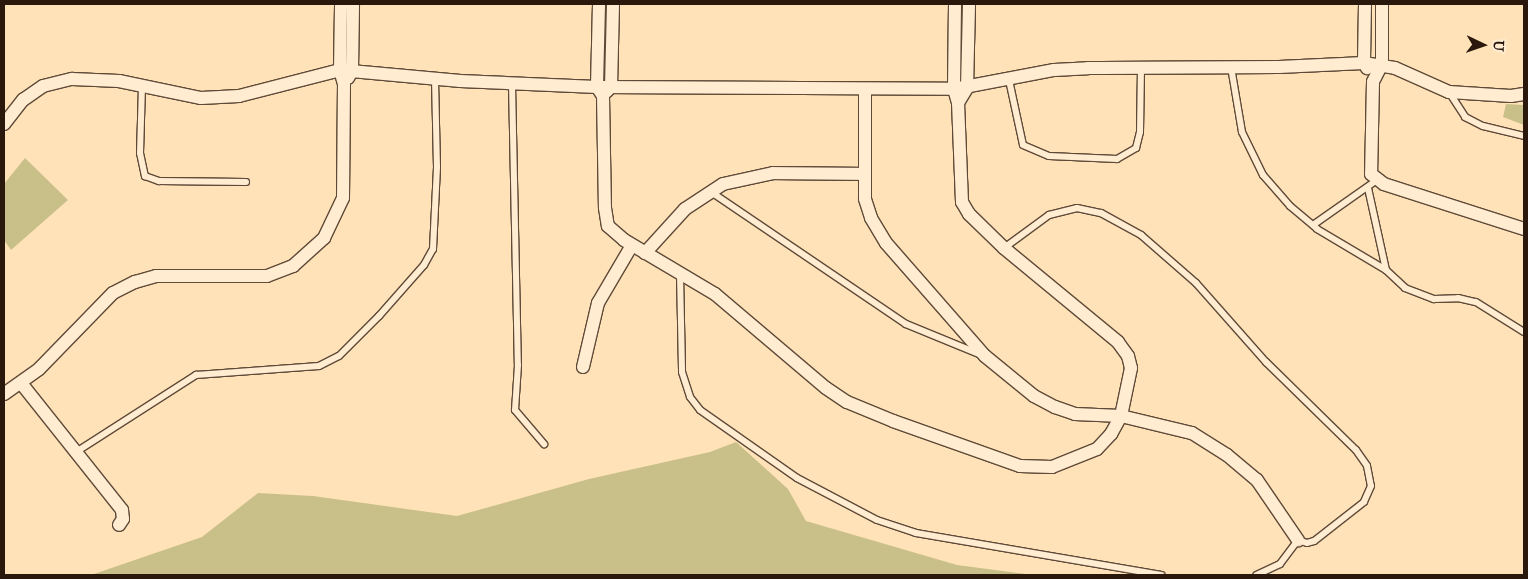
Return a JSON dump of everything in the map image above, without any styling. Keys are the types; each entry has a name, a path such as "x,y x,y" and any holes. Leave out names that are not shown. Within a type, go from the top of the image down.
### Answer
{"street":[{"path":"340,4 346,71"},
{"path":"4,394 21,383 113,293 135,282 156,276 267,276 293,266 311,252 324,238 343,198 344,84 352,4"},
{"path":"599,4 604,90 606,218 608,226 632,245 715,294 826,388 848,402 893,421 1020,466 1052,467 1097,449 1122,416 1131,368 1128,356 1111,336 1004,248 969,214 962,202 958,103 954,89 955,4"},
{"path":"604,90 613,4"},
{"path":"958,103 968,88 969,4"},
{"path":"1365,4 1364,63 1373,82"},
{"path":"1382,4 1382,64 1373,82 1370,160 1372,184 1524,229"},
{"path":"4,124 23,100 43,86 91,79 142,86 201,98 238,96 346,71 604,90 954,89 968,88 1054,70 1364,63 1382,64 1450,92 1511,96 1524,94"},
{"path":"865,89 865,174 868,209 886,243 985,356 1034,396 1055,407 1075,414 1122,416 1192,433 1227,455 1257,480 1298,540"},
{"path":"645,253 685,209 711,192 744,178 773,173 865,174"},
{"path":"583,366 598,303 632,245"},
{"path":"21,383 122,510 123,519 119,525"}],"lane":[{"path":"1231,67 1242,132 1263,175 1290,206 1313,225 1362,259 1386,270 1404,288 1421,297 1476,302 1524,332"},
{"path":"1009,80 1023,145 1049,156 1117,159 1136,148 1140,132 1141,68"},
{"path":"76,452 196,374 319,366 339,356 379,316 424,265 432,249 437,167 435,79"},
{"path":"512,84 518,365 515,410 544,444"},
{"path":"142,86 140,153 145,176 158,181 246,182"},
{"path":"1450,92 1465,117 1483,126 1524,136"},
{"path":"1313,225 1372,184 1386,270"},
{"path":"711,192 906,324 985,356"},
{"path":"1004,248 1050,215 1077,208 1102,212 1141,235 1196,283 1266,362 1338,429 1368,466 1371,486 1364,502 1314,542 1307,543 1298,540 1280,564 1256,575"},
{"path":"680,274 682,372 690,397 700,410 798,478 876,520 916,533 1161,575"}],"shaded area":[{"path":"1506,104 1524,105 1524,125 1503,117"},
{"path":"25,158 68,200 11,250 4,240 4,184"},
{"path":"736,442 788,489 806,521 957,565 1034,575 91,575 202,537 258,493 313,496 457,516 589,479 710,452"}]}
